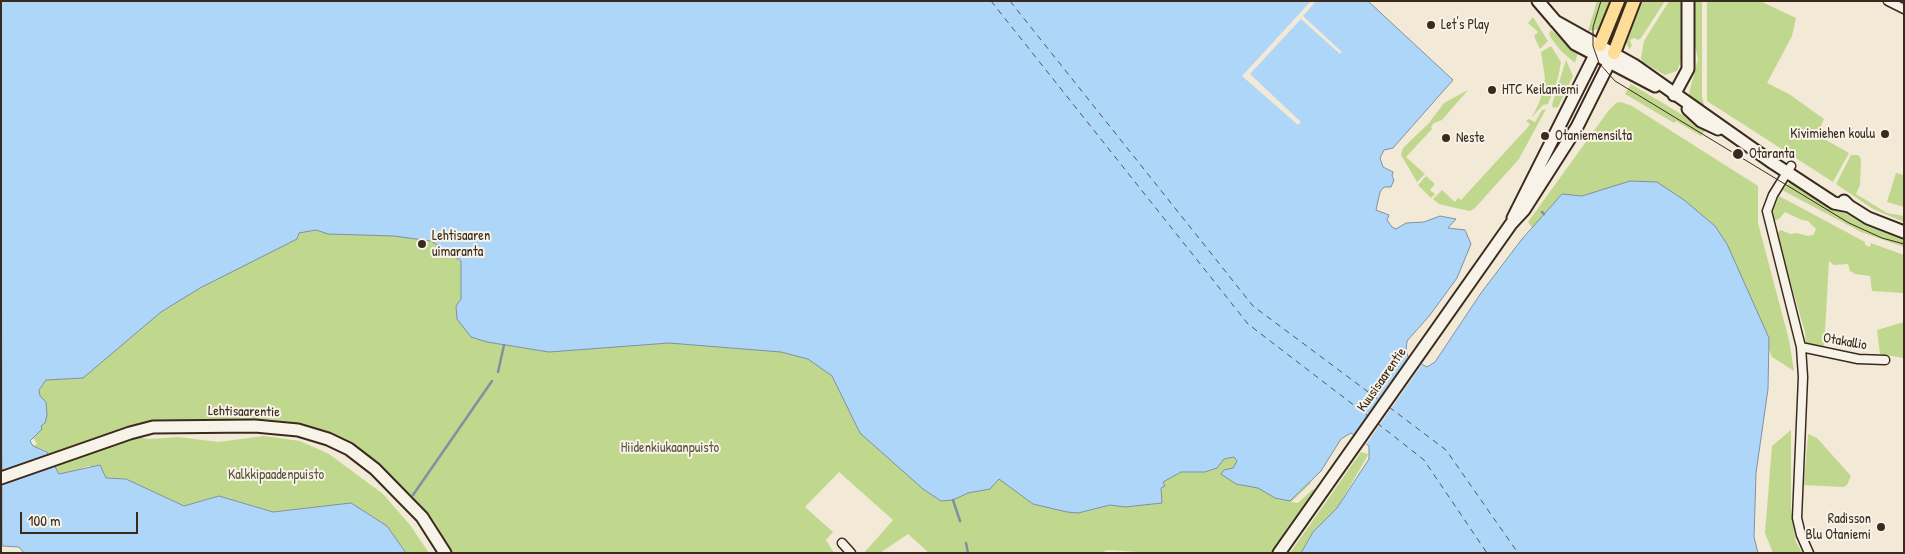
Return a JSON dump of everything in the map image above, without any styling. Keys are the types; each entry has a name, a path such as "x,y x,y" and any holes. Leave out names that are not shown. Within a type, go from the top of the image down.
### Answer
{"main road":[{"path":"1538,1 1555,21 1597,50 1663,84 1671,93 1706,114 1755,149 1789,169 1834,202 1849,206 1883,225 1904,232"},
{"name":"Kuusisaarentie","path":"1511,224 1519,203 1597,50 1618,1"},
{"name":"Kuusisaarentie","path":"1279,553 1511,224 1524,210 1577,127 1612,58 1634,1"},
{"path":"1671,93 1688,69 1688,1"},
{"name":"Lehtisaarentie","path":"1,478 153,427 255,426 298,430 328,439 349,449 375,469 422,516 445,553"}],"street":[{"path":"1888,1 1904,9"},
{"path":"1789,169 1768,204 1768,221 1801,347 1803,377 1797,518 1801,535 1809,553"},
{"name":"Otakallio","path":"1801,347 1858,359 1885,360"},
{"path":"842,543 851,553"}],"green space":[{"path":"1597,1 1613,1 1600,29 1588,31"},
{"path":"1640,1 1665,1 1641,38 1630,40 1632,46 1629,49 1626,42 1630,24"},
{"path":"1669,1 1683,1 1683,56 1677,71 1665,75 1642,62 1641,58 1644,41"},
{"path":"1692,1 1702,1 1702,97 1705,109 1692,100 1689,93 1698,59 1692,32"},
{"path":"1707,1 1760,1 1796,18 1792,36 1767,83 1789,94 1824,119 1817,135 1849,153 1833,182 1707,101"},
{"path":"1533,17 1548,41 1540,49 1534,36 1538,32 1528,23"},
{"path":"1551,30 1578,52 1575,63 1561,51 1551,38 1549,34"},
{"path":"1551,46 1561,62 1558,78 1548,104 1543,105 1532,117 1540,101 1545,78 1541,52"},
{"path":"1566,60 1573,76 1558,107 1553,108 1552,105"},
{"path":"1631,84 1706,129 1701,136 1676,121 1674,123 1625,94"},
{"path":"1468,90 1442,120 1434,123 1431,127 1432,129 1406,157 1425,174 1417,182 1401,155 1403,148 1429,123 1444,103"},
{"path":"1621,102 1632,106 1758,186 1758,223 1789,340 1794,371 1772,357 1727,244 1718,240 1522,239 1532,228 1528,222 1609,110 1616,103"},
{"path":"1546,109 1519,159 1475,208 1470,211 1460,209 1439,204 1433,199 1442,190 1455,202 1458,198 1461,200 1528,127 1530,124 1526,121 1529,119 1535,122 1542,110"},
{"path":"1851,155 1858,155 1861,159 1860,185 1856,194 1887,213 1904,216 1904,222 1873,209 1836,184"},
{"path":"1896,173 1904,175 1904,207 1887,202"},
{"path":"1426,176 1435,184 1430,190 1435,194 1431,198 1418,185"},
{"path":"1791,182 1808,188 1866,223 1904,237 1904,247 1861,232 1782,190"},
{"path":"1779,196 1865,242 1865,245 1870,247 1871,243 1904,255 1904,293 1872,291 1870,276 1855,274 1850,271 1848,264 1834,265 1829,261 1824,349 1806,345 1805,332 1776,233 1781,230 1790,234 1797,233 1808,236 1813,235 1816,229 1808,221 1785,212 1779,219 1774,221 1773,211"},
{"name":"Hiidenkiukaanpuisto","path":"276,227 402,236 431,241 461,261 783,343 1004,465 1162,503 1162,482 1181,472 1205,472 1217,468 1223,458 1234,457 1310,479 1311,483 1291,502 1298,503 1313,489 1317,491 1274,553 1154,553 1107,550 1102,553 929,553 908,534 880,553 864,553 893,520 839,472 805,507 833,532 826,540 834,553 449,553 417,504 398,484 348,443 302,424 246,421 154,423 51,457 45,450 33,446 37,444 32,436 41,426 46,402 40,396 39,390 46,380"},
{"path":"1904,322 1904,358 1880,354 1877,330"},
{"path":"1791,430 1791,510 1796,542 1802,553 1773,553 1765,533 1772,446"},
{"path":"1808,434 1817,438 1851,476 1847,485 1843,487 1804,485"},
{"name":"Kalkkipaadenpuisto","path":"264,436 300,441 329,454 383,494 410,525 429,553 406,553 387,526 351,504 273,512 219,496 184,506 126,479 106,478 89,466 63,474 56,472 54,466 136,437 149,439 179,437 218,442"},
{"path":"1361,452 1368,454 1367,457 1337,508 1313,532 1301,553 1290,553"}],"water":[{"path":"1,1 1368,1 1453,80 1393,148 1384,150 1380,158 1383,167 1393,172 1394,180 1391,187 1384,187 1380,192 1376,210 1389,215 1387,220 1392,227 1396,229 1406,223 1424,222 1440,216 1456,219 1448,228 1465,230 1471,244 1457,278 1430,315 1407,341 1406,350 1408,357 1427,367 1435,362 1481,293 1522,239 1562,194 1582,196 1630,181 1657,182 1684,200 1715,226 1727,244 1769,338 1768,389 1756,473 1754,537 1758,553 1301,553 1313,532 1337,508 1369,459 1369,446 1351,433 1341,439 1321,471 1290,501 1275,498 1258,488 1236,484 1221,474 1224,470 1233,468 1237,461 1234,457 1224,459 1217,468 1205,472 1181,472 1163,482 1165,486 1161,488 1162,503 1125,507 1110,505 1078,513 1067,512 1033,504 999,479 990,489 968,493 953,500 941,501 923,489 860,433 832,376 808,359 781,352 669,343 549,352 487,342 471,337 457,319 456,306 461,299 461,261 431,241 394,236 328,234 316,230 299,233 297,239 200,288 161,312 83,378 46,380 39,390 40,396 46,402 47,415 45,423 41,426 42,429 30,441 33,446 47,452 59,474 100,465 106,478 126,479 184,506 219,496 273,512 351,503 387,526 406,553 24,553 19,547 2,546"}],"pier":[{"path":"1311,1 1316,1 1303,16 1342,52 1340,54 1301,19 1250,74 1301,122 1298,125 1242,76"},
{"path":"1411,356 1423,363 1365,446 1354,438"}],"waterway":[{"path":"498,372 504,345"},
{"path":"413,495 492,381"},
{"path":"953,500 960,521"},
{"path":"966,543 968,553"}],"ferry route":[{"path":"991,1 1248,324 1368,416"},
{"path":"1010,1 1253,306 1379,400"},
{"path":"1389,407 1446,450 1518,553"},
{"path":"1377,423 1424,460 1487,553"}],"tram line":[{"path":"1601,1 1593,27 1593,46 1599,63 1615,81 1849,223 1882,238 1904,244"}],"place":[{"name":"Let's Play","path":"1431,25"},
{"name":"HTC Keilaniemi","path":"1492,90"},
{"name":"Kivimiehen koulu","path":"1885,134"},
{"name":"Otaniemensilta","path":"1545,136"},
{"name":"Neste","path":"1446,138"},
{"name":"Otaranta","path":"1738,154"},
{"name":"Lehtisaaren uimaranta","path":"422,244"},
{"name":"Radisson Blu Otaniemi","path":"1881,527"}]}
